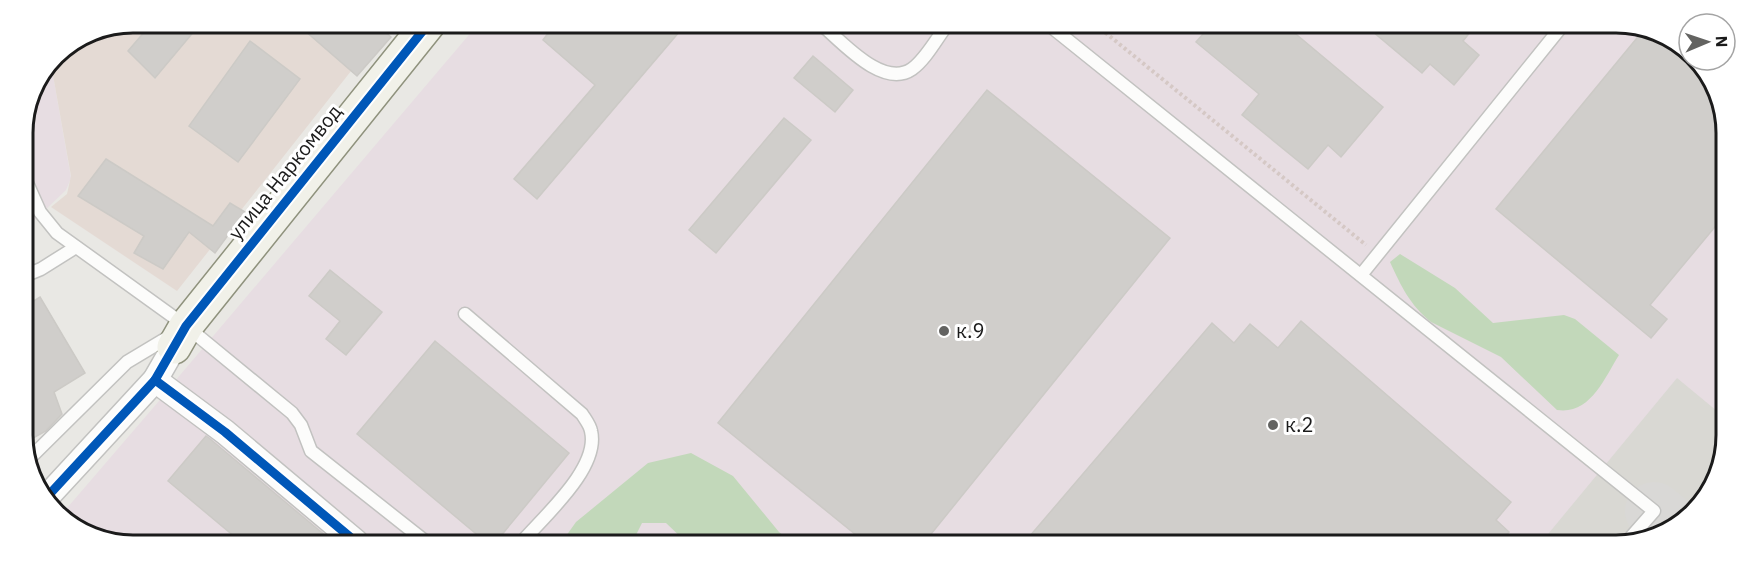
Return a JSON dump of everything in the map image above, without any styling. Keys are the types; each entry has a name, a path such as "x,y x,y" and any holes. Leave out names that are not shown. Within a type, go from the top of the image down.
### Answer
{"street":[{"name":"улица Наркомвод","path":"180,336 421,33"},
{"path":"52,492 150,393 180,336"},
{"path":"150,393 225,432 348,535"}],"lane":[{"path":"832,33 877,70 895,75 910,70 918,63 941,33"},
{"path":"1059,33 1654,511 1635,533"},
{"path":"1361,276 1556,33"},
{"path":"33,196 40,212 57,233 180,336 292,413 301,425 311,451 417,535"},
{"path":"33,271 76,247"},
{"path":"465,314 582,414 591,430 592,448 587,466 528,535"},
{"path":"35,453 128,362 180,336"}],"path":[{"path":"1106,33 1378,255"}],"shaded area":[{"path":"133,33 381,33 177,291 51,207 67,194 71,176 53,74 67,58 95,41 114,35"},
{"path":"471,33 1616,33 1642,36 1666,46 1677,54 1677,72 1695,72 1711,101 1716,133 1716,435 1713,461 1703,485 1682,510 1666,522 1642,532 1622,535 365,535 175,381"},
{"path":"53,74 71,178 66,190 33,221 33,127 36,107 43,89"},
{"path":"1677,378 1716,410 1713,461 1703,485 1682,510 1666,522 1642,532 1622,535 1547,535"},
{"path":"165,394 333,535 120,534 107,532 83,522 66,509"}],"green space":[{"path":"1400,254 1455,288 1493,323 1564,315 1575,319 1619,355 1595,393 1587,401 1569,410 1557,410 1501,357 1431,322 1424,316 1407,295 1390,262"},
{"path":"691,453 733,476 783,535 679,535 666,523 642,523 636,535 567,535 576,522 648,463"}],"building":[{"path":"143,33 193,33 155,78 128,51"},
{"path":"308,33 386,33 391,37 357,76"},
{"path":"548,33 678,33 537,199 514,179 595,85 543,40"},
{"path":"1204,33 1295,33 1383,107 1341,157 1328,145 1308,169 1242,115 1259,94 1196,42"},
{"path":"1374,33 1469,33 1463,41 1479,55 1454,85 1430,64 1422,73"},
{"path":"1639,36 1666,46 1677,54 1677,72 1695,72 1711,101 1716,133 1716,226 1650,305 1667,319 1651,338 1496,209"},
{"path":"250,41 300,79 238,162 189,126"},
{"path":"813,56 853,90 835,112 794,78"},
{"name":"к.9","path":"987,90 1170,238 930,535 856,535 718,423"},
{"path":"784,118 811,140 716,253 689,230"},
{"path":"106,159 213,226 230,203 245,212 215,253 189,232 163,269 134,253 144,236 78,196"},
{"path":"330,270 382,312 346,355 326,339 340,321 309,296"},
{"path":"40,297 85,373 54,392 62,414 46,431 33,438 33,435 33,301"},
{"name":"к.2","path":"1301,321 1511,502 1496,520 1509,532 1506,535 1031,535 1212,323 1234,343 1250,324 1278,348"},
{"path":"435,341 569,453 502,535 477,535 357,434"},
{"path":"206,436 325,535 233,535 168,481"}],"taxiway":[{"path":"1654,511 1667,521"}],"cycle path":[{"path":"51,492 155,380 186,326 421,33"},
{"path":"155,380 225,432 348,535"}],"place":[{"name":"к.9","path":"944,331"},
{"name":"к.2","path":"1273,425"}]}
